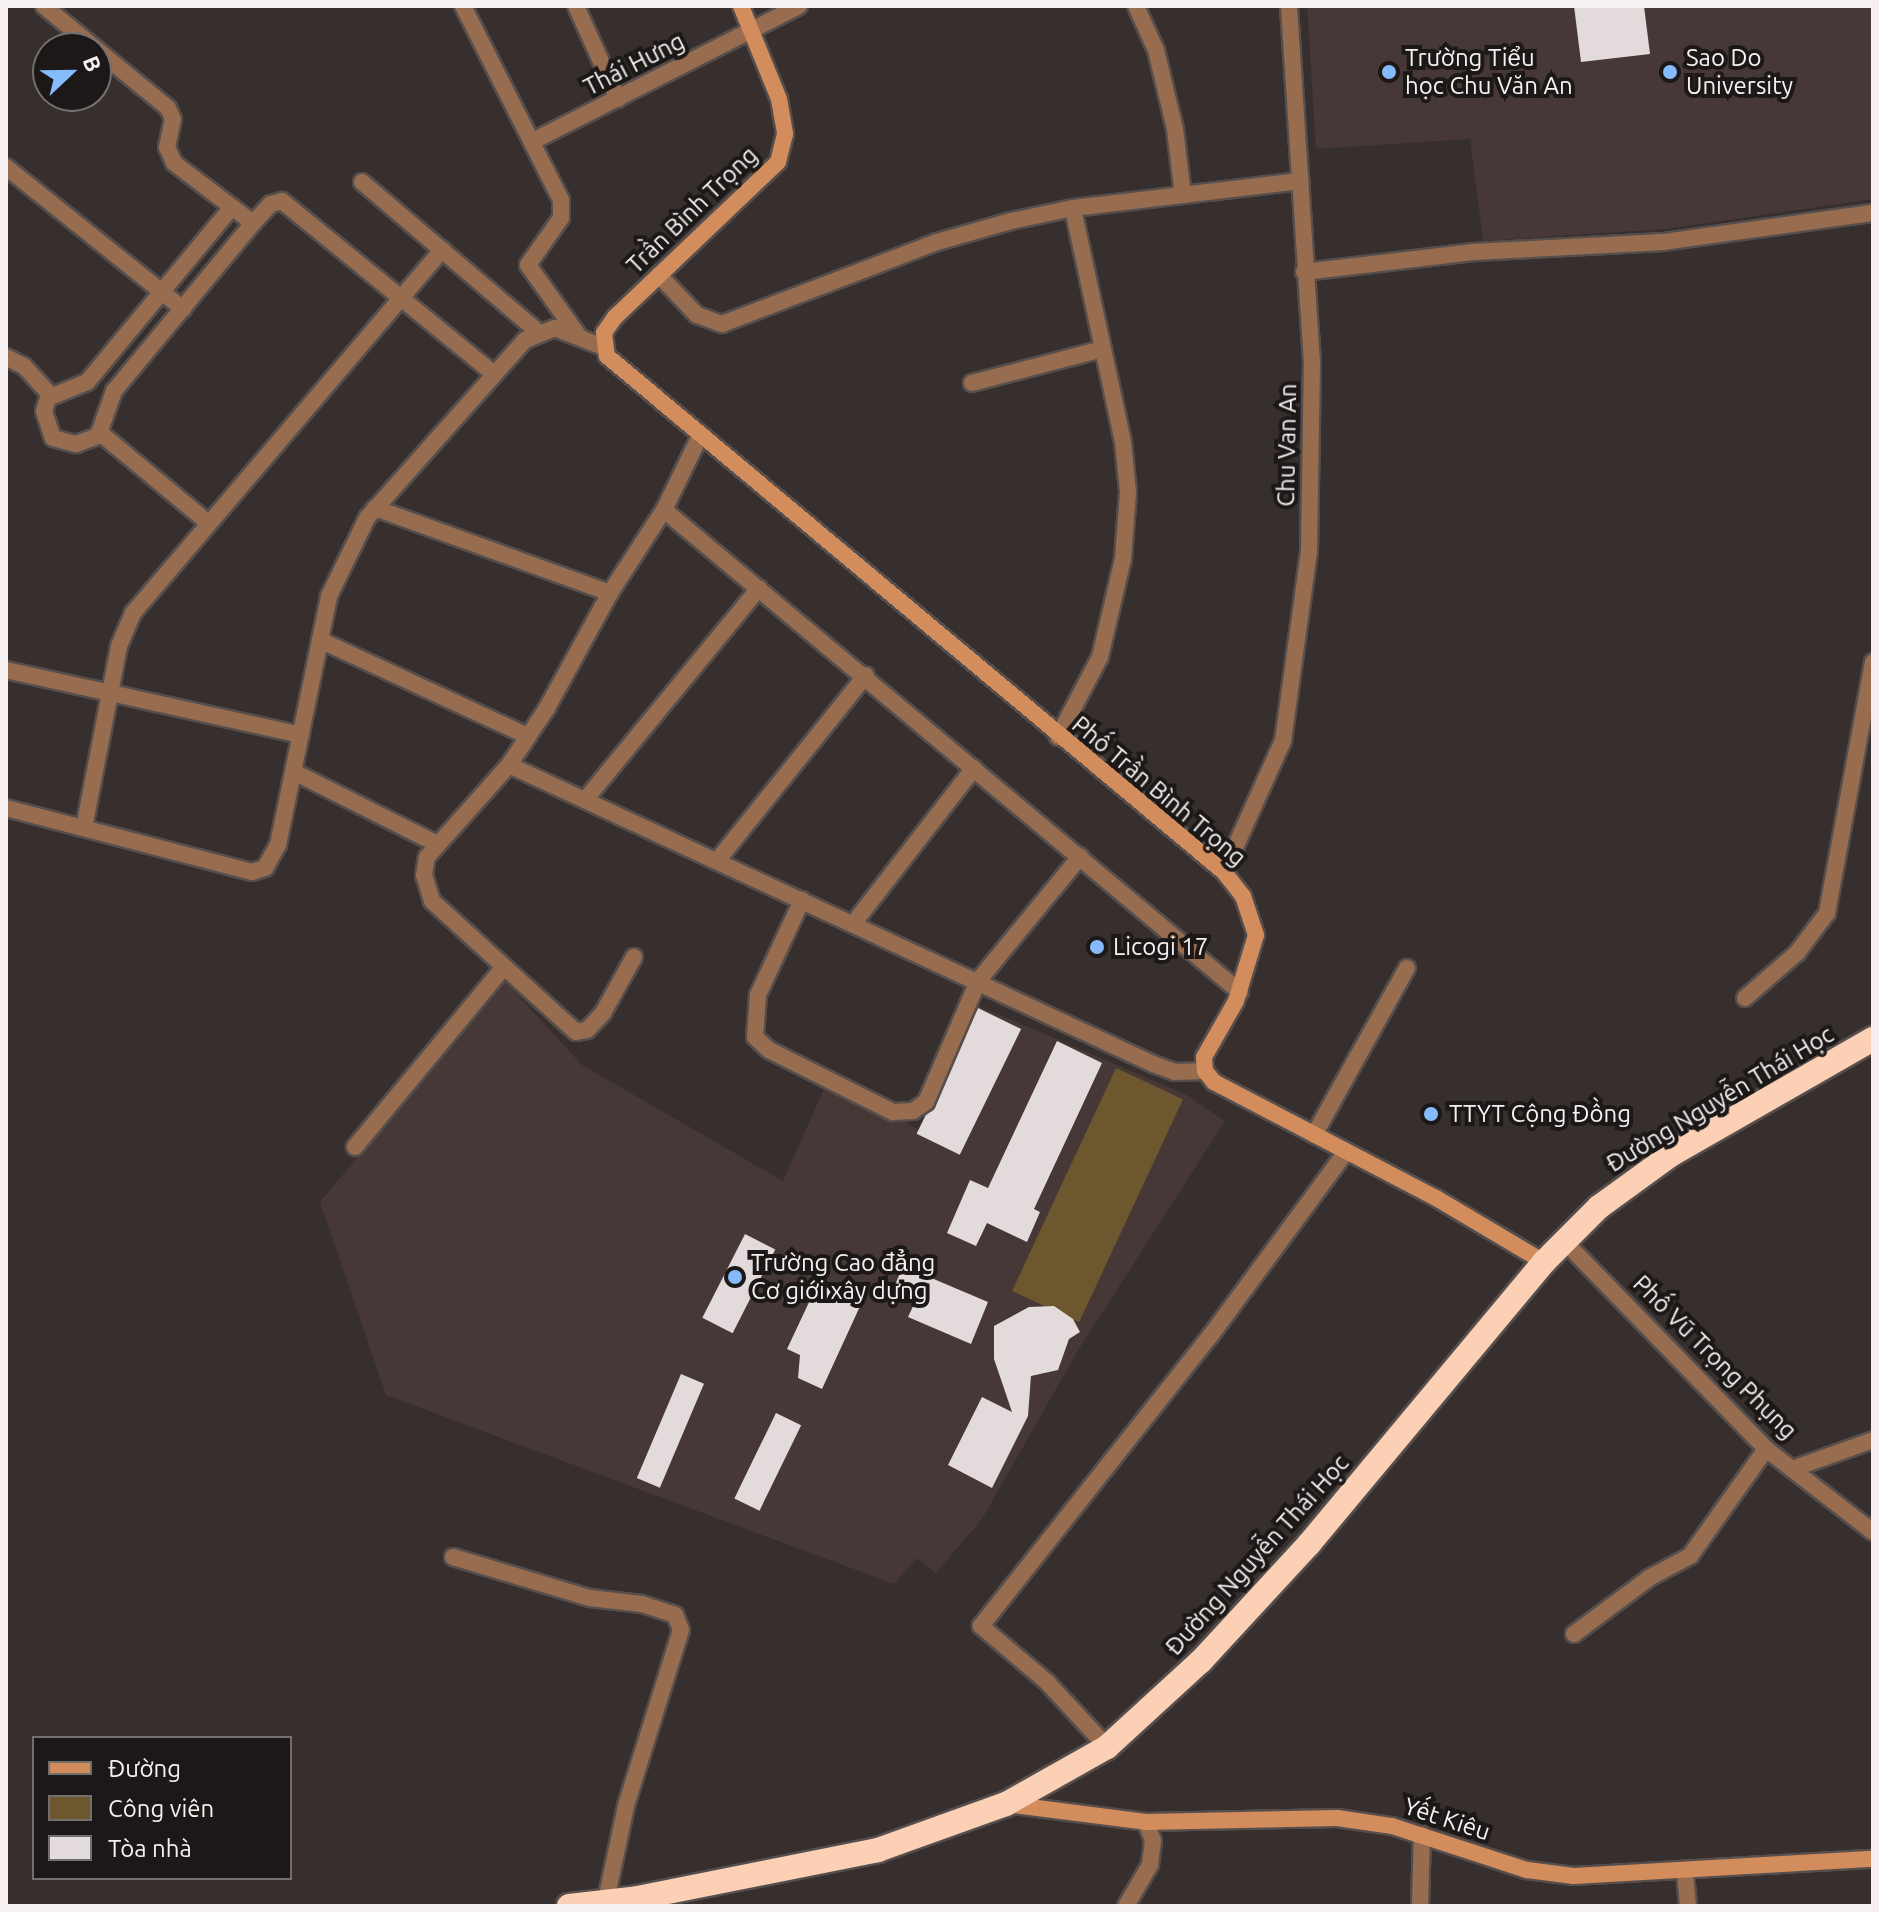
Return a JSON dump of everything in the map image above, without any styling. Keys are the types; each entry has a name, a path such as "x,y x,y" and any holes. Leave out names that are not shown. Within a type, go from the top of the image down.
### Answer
{"highway":[{"name":"Đường Nguyễn Thái Học","path":"569,1906 878,1850 1006,1804 1107,1747 1201,1661 1309,1544 1544,1262 1599,1207 1672,1154 1873,1039"}],"street":[{"path":"44,6 76,32"},
{"path":"463,6 533,141 563,209 528,265 578,335"},
{"path":"576,6 618,99"},
{"name":"Trần Bình Trọng","path":"603,347 604,333 615,317 778,162 785,134 779,99 741,6"},
{"name":"Thái Hưng","path":"533,141 799,6"},
{"path":"1136,6 1156,50 1175,129 1183,195"},
{"name":"Chu Van An","path":"1224,872 1273,770 1299,654 1309,552 1311,410 1289,6"},
{"path":"112,61 168,108 173,119 167,147 174,163 253,223"},
{"path":"7,170 183,309"},
{"path":"659,275 697,315 722,324 937,242 1073,208 1300,181"},
{"path":"362,182 537,331"},
{"path":"232,207 87,382 51,396 44,411 53,438 76,444 99,432 114,391 253,223 271,204 282,201 493,373"},
{"path":"1058,737 1100,657 1123,559 1127,469 1099,350 1073,208"},
{"path":"1304,272 1474,252 1663,242 1873,213"},
{"path":"84,828 109,690 133,613 206,521 442,250"},
{"path":"6,808 252,872 265,868 278,845 329,596 375,508 493,373 537,331 555,328 603,347"},
{"name":"Phố Trần Bình Trọng","path":"603,347 620,369 1058,737 1224,872 1243,896 1256,935 1240,992 1204,1057 1205,1071"},
{"path":"972,383 1099,350"},
{"path":"6,357 24,366 51,396"},
{"path":"99,432 206,521"},
{"path":"634,957 603,1013 587,1030 576,1032 502,969 432,901 424,875 427,857 509,765 528,736 610,593 664,510 700,436"},
{"path":"375,508 610,593"},
{"path":"664,510 866,675 1240,992"},
{"path":"585,800 759,588"},
{"path":"320,640 528,736"},
{"path":"1745,998 1797,953 1827,913 1873,662"},
{"path":"6,670 109,690 301,735"},
{"path":"717,861 866,675"},
{"path":"509,765 1153,1064 1175,1072 1205,1071 1214,1082 1544,1262"},
{"path":"853,924 974,768"},
{"path":"294,772 437,844"},
{"path":"802,900 758,995 755,1037 769,1050 893,1112 913,1111 926,1102 978,981 1080,857"},
{"path":"1314,1135 1407,968"},
{"path":"355,1147 502,969"},
{"path":"1107,1747 1047,1682 981,1626 1211,1335 1346,1152"},
{"name":"Phố Vũ Trọng Phụng","path":"1564,1241 1766,1449 1795,1468 1873,1532"},
{"path":"1795,1468 1873,1440"},
{"path":"1574,1634 1649,1578 1690,1556 1766,1449"},
{"path":"453,1557 590,1598 642,1604 675,1615 678,1641 626,1806 606,1900"},
{"name":"Yết Kiêu","path":"1006,1804 1146,1822 1337,1818 1422,1835 1527,1870 1574,1876 1873,1859"},
{"path":"1126,1906 1150,1865 1153,1841 1146,1822"},
{"path":"1420,1906 1422,1835"},
{"path":"1685,1872 1688,1906"}],"shaded area":[{"name":"Sao Do University","path":"1307,6 1873,6 1873,199 1666,229 1483,241 1470,139 1316,149"},
{"name":"Trường Cao đẳng Cơ giới xây dựng","path":"504,980 582,1065 783,1181 827,1082 918,1129 977,1005 1185,1094 1225,1121 1077,1352 982,1519 936,1573 917,1558 894,1584 386,1395 320,1202"}],"green space":[{"path":"1116,1068 1183,1099 1079,1322 1012,1291"}],"building":[{"path":"1574,6 1644,6 1650,54 1581,62"},
{"path":"978,1008 1021,1029 960,1155 917,1134"},
{"path":"1057,1041 1102,1063 1034,1209 1040,1212 1027,1242 987,1223 976,1246 947,1233 970,1180 988,1188"},
{"path":"745,1234 775,1249 733,1333 702,1318"},
{"path":"903,1266 988,1302 971,1344 908,1317 916,1300 895,1285"},
{"path":"819,1281 839,1297 846,1281 867,1291 822,1389 798,1378 800,1355 787,1349"},
{"path":"1054,1306 1073,1319 1080,1332 1069,1339 1058,1370 1031,1376 1028,1416 992,1488 948,1465 982,1397 1012,1412 994,1359 994,1326 1029,1307"},
{"path":"681,1374 704,1384 660,1488 637,1478"},
{"path":"776,1413 801,1425 760,1511 734,1498"}],"place":[{"name":"Trường Tiểu học Chu Văn An","path":"1389,72"},
{"name":"Sao Do University","path":"1670,72"},
{"name":"Licogi 17","path":"1097,947"},
{"name":"TTYT Cộng Đồng","path":"1431,1114"},
{"name":"Trường Cao đẳng Cơ giới xây dựng","path":"735,1277"}]}
